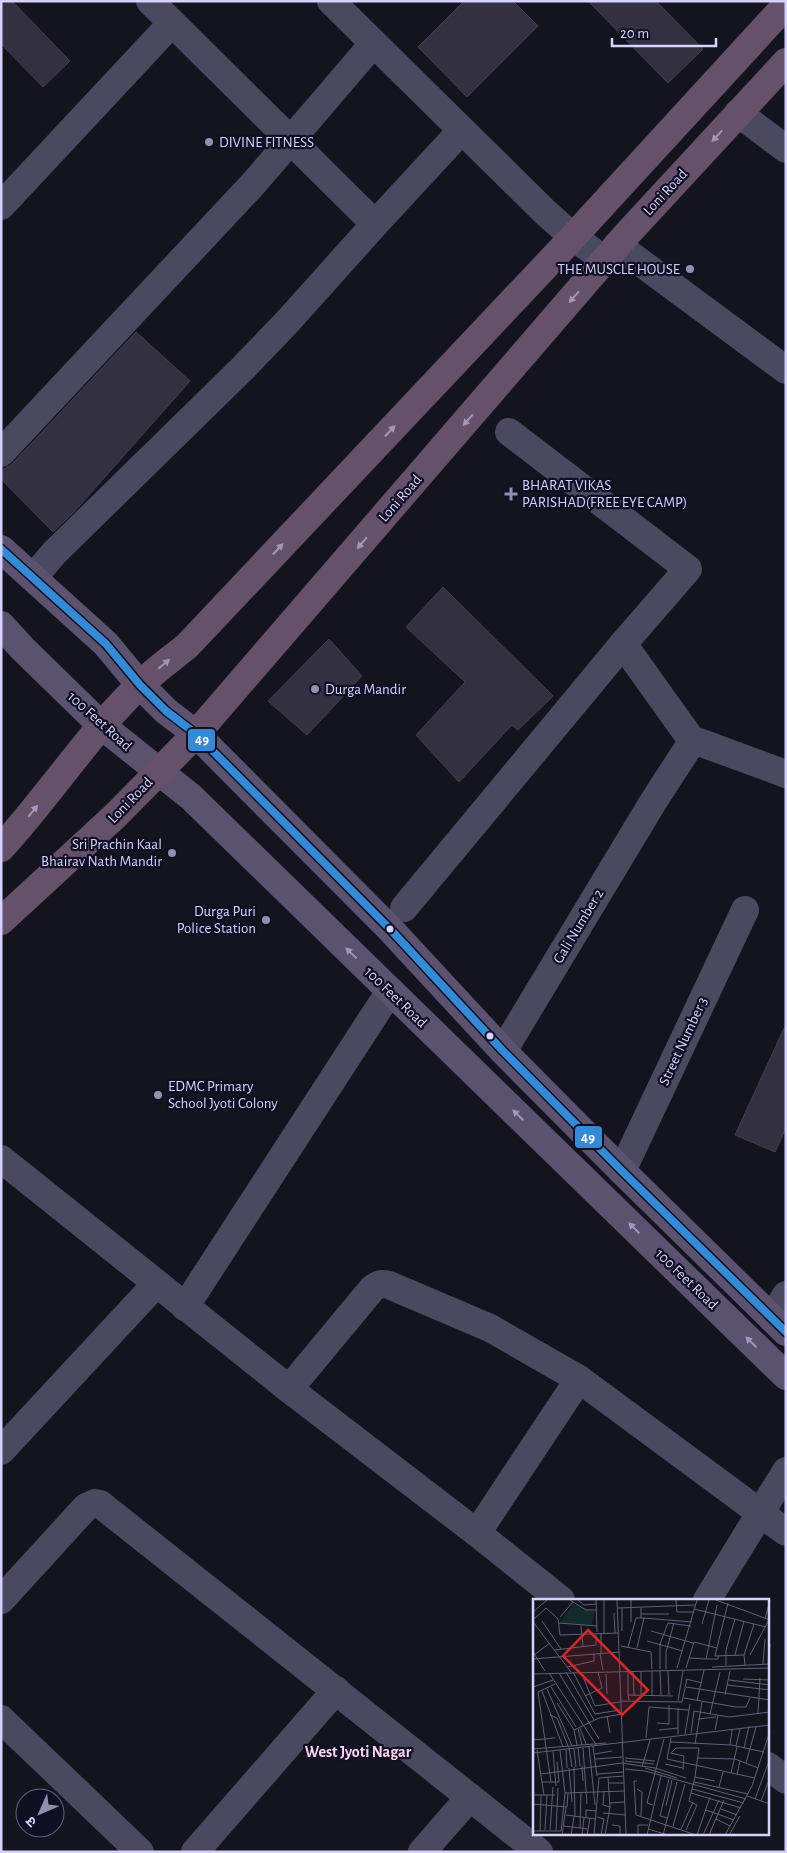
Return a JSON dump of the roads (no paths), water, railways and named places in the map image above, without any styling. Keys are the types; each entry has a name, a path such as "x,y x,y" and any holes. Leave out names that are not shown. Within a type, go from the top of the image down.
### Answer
{"highway":[{"path":"1,848 102,726 140,685 187,646 782,17"},
{"name":"Loni Road","path":"1,921 115,816 158,770 196,734 611,253 786,62"}],"main road":[{"path":"1,549 106,644 140,685 166,711 196,734 390,929 503,1050 622,1171 781,1315"},
{"name":"100 Feet Road","path":"1,625 102,726 190,796 786,1376"}],"street":[{"path":"150,1 171,24 375,224"},
{"path":"331,1 461,131 573,238 611,253 786,370"},
{"path":"1,206 171,24"},
{"path":"1,453 291,142 374,44"},
{"path":"738,113 786,149"},
{"path":"33,578 54,553 276,334 461,131"},
{"path":"404,908 623,644 688,569 509,432"},
{"path":"623,644 694,742 699,742 786,774"},
{"name":"Gali Number 2","path":"503,1050 653,802 686,751 694,742"},
{"name":"Street Number 3","path":"622,1171 745,910"},
{"path":"185,1307 390,992"},
{"path":"1,1159 289,1389 560,1599"},
{"path":"289,1389 372,1289 383,1283 490,1328 579,1379 786,1532"},
{"path":"1,1451 156,1284"},
{"path":"477,1533 579,1379"},
{"path":"708,1599 786,1471"},
{"path":"1,1600 86,1507 95,1503 100,1504 539,1852"},
{"path":"195,1852 336,1690"},
{"path":"1,1719 140,1852"},
{"path":"770,1768 786,1780"},
{"path":"422,1852 470,1797"}],"place":[{"name":"DIVINE FITNESS","path":"209,142"},
{"name":"THE MUSCLE HOUSE","path":"690,269"},
{"name":"BHARAT VIKAS PARISHAD(FREE EYE CAMP)","path":"511,494"},
{"name":"Durga Mandir","path":"315,689"},
{"name":"Sri Prachin Kaal Bhairav Nath Mandir","path":"172,853"},
{"name":"Durga Puri Police Station","path":"266,920"},
{"name":"EDMC Primary School Jyoti Colony","path":"158,1095"}],"district":[{"name":"West Jyoti Nagar","path":"358,1751"}]}
